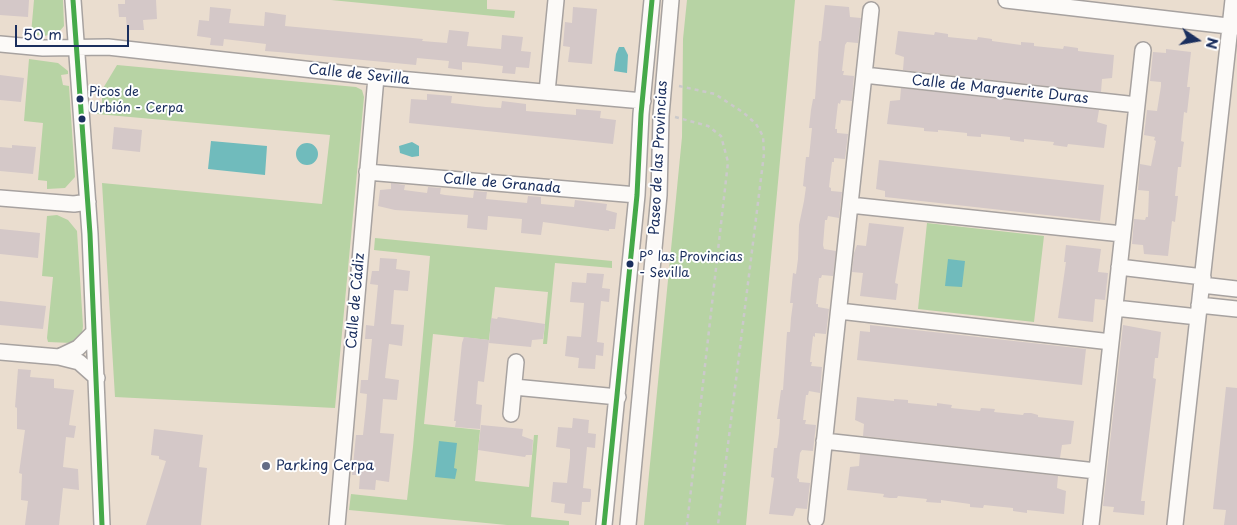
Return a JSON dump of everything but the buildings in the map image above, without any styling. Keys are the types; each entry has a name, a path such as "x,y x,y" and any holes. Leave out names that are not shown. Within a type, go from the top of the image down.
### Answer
{"street":[{"path":"73,0 88,202 102,525"},
{"path":"547,92 556,0"},
{"name":"Paseo de las Provincias","path":"604,525 637,195 652,0"},
{"name":"Paseo de las Provincias","path":"628,525 658,204 661,116 671,0"},
{"path":"1006,0 1234,26"},
{"path":"1175,525 1202,281 1234,26 1233,0"},
{"path":"816,519 871,10"},
{"name":"Calle de Sevilla","path":"0,44 43,48 108,47 376,77 643,101"},
{"path":"1091,525 1143,50"},
{"name":"Calle de Marguerite Duras","path":"864,75 1137,105"},
{"name":"Calle de Cádiz","path":"337,525 376,77"},
{"name":"Calle de Granada","path":"368,172 637,195"},
{"path":"0,198 74,204 88,202"},
{"path":"850,205 1122,234"},
{"path":"1119,267 1237,289"},
{"path":"1115,308 1199,311 1237,310"},
{"path":"838,312 1110,342"},
{"path":"58,358 78,348 94,332"},
{"path":"0,352 79,362 97,378"},
{"path":"511,414 516,362"},
{"path":"514,387 618,397"},
{"path":"824,441 1096,471"}],"path":[{"path":"678,86 715,94 744,113 756,124 763,136 763,164 718,525"},
{"path":"661,116 708,126 721,136 728,162 687,525"}],"green space":[{"path":"34,0 63,0 64,26 58,33 44,36 31,34"},
{"path":"331,0 487,0 487,9 515,11 514,18"},
{"path":"687,0 795,0 746,525 644,525 682,137 683,39"},
{"path":"29,59 58,63 68,71 68,74 61,75 63,85 69,86 75,177 65,188 47,189 47,181 38,180 43,123 24,121"},
{"path":"117,65 356,87 362,90 364,97 335,408 115,397 102,183 322,204 330,135 97,114 97,104 102,104 102,90"},
{"path":"57,215 68,220 77,231 83,326 82,334 72,343 48,342 47,338 53,277 42,276 47,216"},
{"path":"927,223 1044,236 1034,322 918,309"},
{"path":"375,238 612,261 612,268 555,263 547,344 543,344 548,292 495,287 489,340 433,334 424,424 480,430 475,481 529,487 534,435 538,435 531,517 569,521 569,525 507,525 349,510 351,494 407,500 413,447 430,256 374,250"}],"water":[{"path":"619,47 624,47 628,55 627,73 614,71 616,54"},
{"path":"211,141 267,146 265,175 208,169"},
{"path":"412,142 419,146 419,156 412,157 400,153 399,146"},
{"path":"303,143 311,143 318,150 318,158 311,165 303,165 296,158 296,150"},
{"path":"948,259 965,261 962,287 945,286"},
{"path":"439,441 457,443 454,468 457,469 455,479 435,477"}],"transit line":[{"path":"73,0 90,234 102,525"},
{"path":"604,525 637,195 641,114 652,0"}],"place":[{"name":"Picos de Urbión - Cerpa","path":"80,99"},
{"name":"Pº las Provincias - Sevilla","path":"630,264"},
{"name":"Parking Cerpa","path":"266,466"}]}
